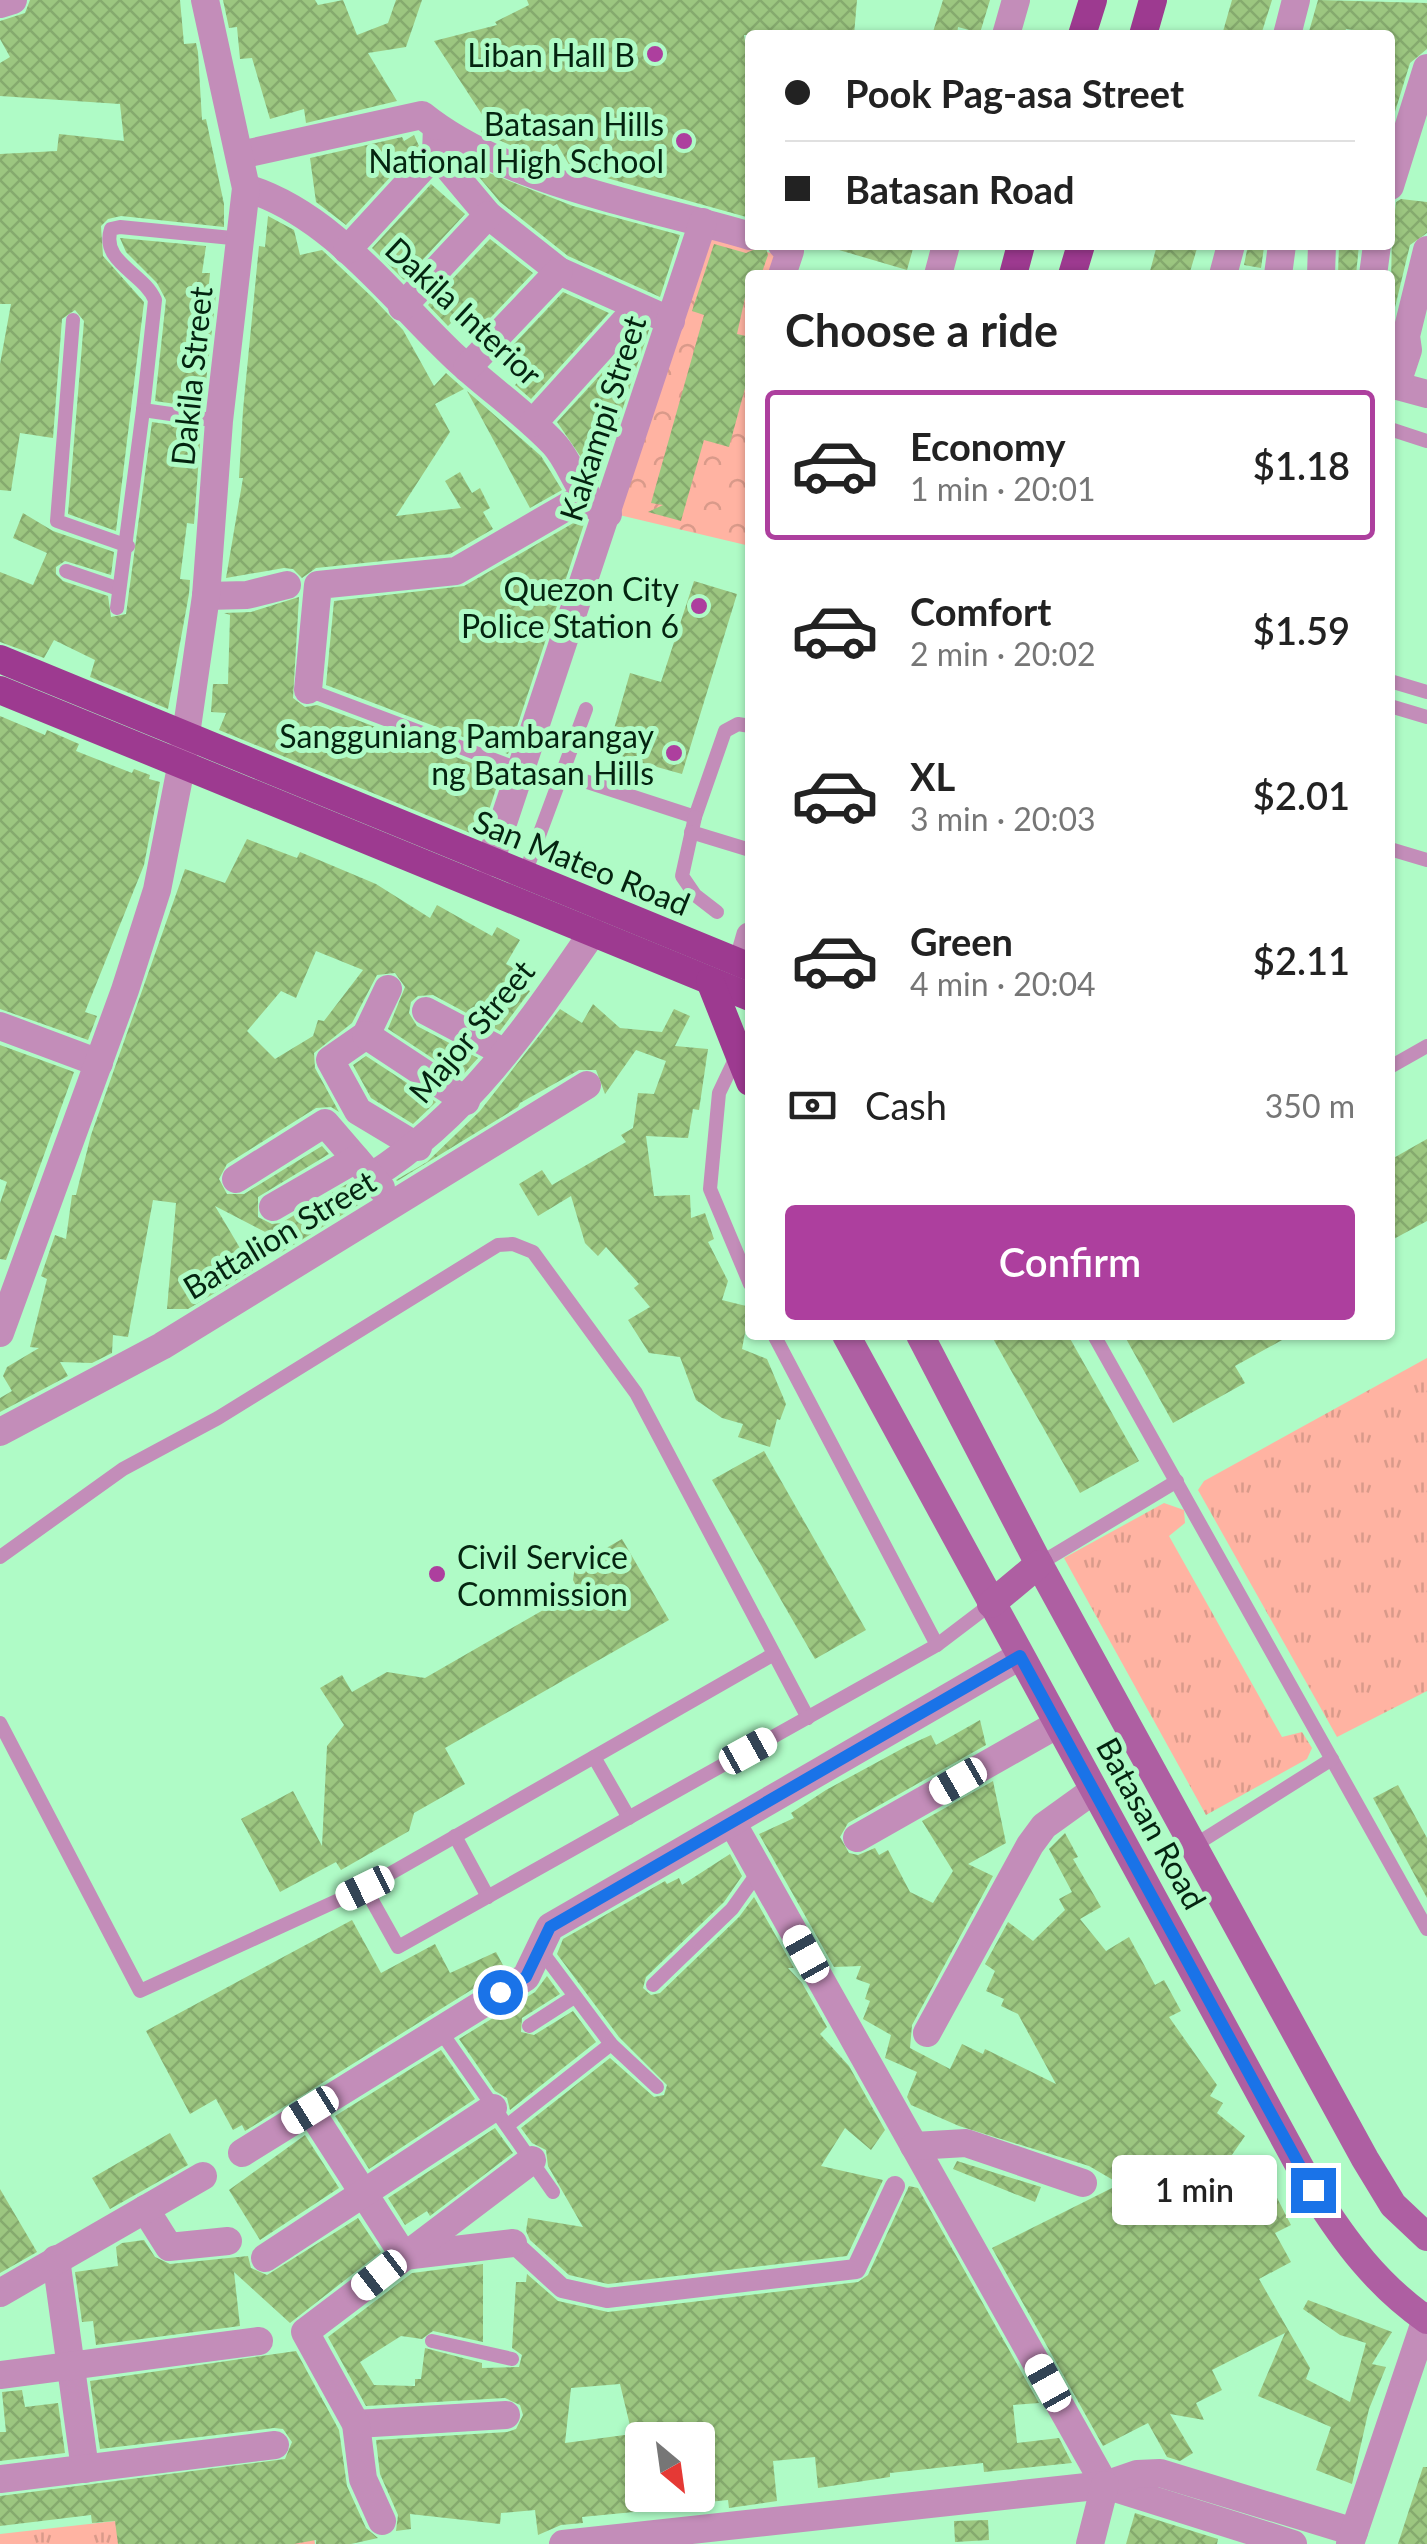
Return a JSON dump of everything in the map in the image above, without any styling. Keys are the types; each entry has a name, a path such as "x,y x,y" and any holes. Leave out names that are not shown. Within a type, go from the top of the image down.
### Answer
{"main road":[{"path":"1144,30 1153,0"},
{"path":"1082,30 1084,2"},
{"name":"San Mateo Road","path":"0,658 184,748 593,932 745,996"},
{"name":"San Mateo Road","path":"0,690 184,748 490,862 745,966"},
{"path":"710,981 745,1070"},
{"name":"Batasan Road","path":"849,1340 1329,2216 1364,2266 1389,2292 1426,2318"},
{"name":"Batasan Road","path":"923,1340 1039,1564 1365,2159 1393,2205 1427,2238"},
{"path":"991,1604 1039,1564"}],"street":[{"path":"0,4 13,0"},
{"name":"Dakila Street","path":"184,748 206,596 219,421 246,188 204,0"},
{"path":"1007,30 1016,0"},
{"path":"1288,30 1296,0"},
{"path":"1395,170 1427,68"},
{"path":"240,155 422,115 488,215 558,272 671,321"},
{"path":"437,140 461,144 546,176 745,235"},
{"path":"346,250 437,140"},
{"name":"Dakila Interior","path":"246,188 290,204 346,250 466,368 557,447 597,504"},
{"path":"402,308 488,215"},
{"name":"Kakampi Street","path":"490,862 597,504 671,321 703,222"},
{"path":"1395,380 1408,350 1406,336 1427,250"},
{"path":"466,368 558,272"},
{"path":"532,423 638,307"},
{"path":"1395,386 1427,394"},
{"path":"308,690 318,585 456,572 597,504"},
{"path":"206,596 247,595 287,585"},
{"path":"0,1333 157,890 184,748"},
{"name":"Major Street","path":"274,1207 418,1147 466,1101 505,1054 593,932"},
{"path":"388,990 366,1036 330,1060 358,1111 418,1147"},
{"path":"426,1011 505,1054"},
{"path":"0,1026 99,1062"},
{"path":"366,1036 466,1101"},
{"name":"Battalion Street","path":"0,1432 162,1346 587,1085"},
{"path":"236,1179 325,1124 394,1205"},
{"path":"242,2152 526,1977 542,1952 550,1927 1020,1656"},
{"path":"857,1838 1058,1724"},
{"path":"927,2033 1030,1846 1044,1826 1094,1790"},
{"path":"732,1824 1106,2485 1293,2544"},
{"path":"310,2110 361,2195 404,2256"},
{"path":"265,2258 361,2195 500,2117"},
{"path":"914,2146 966,2143 1082,2183"},
{"path":"382,2521 362,2479 356,2424 304,2332 532,2160"},
{"path":"0,2294 203,2176"},
{"path":"404,2256 513,2242 562,2288 607,2298 856,2269 895,2186"},
{"path":"145,2208 169,2247 228,2241"},
{"path":"56,2259 85,2469"},
{"path":"563,2544 1106,2485 1149,2472 1233,2494 1352,2538 1426,2318"},
{"path":"0,2375 259,2341"},
{"path":"356,2424 506,2416"},
{"path":"0,2480 275,2444"},
{"path":"1090,2544 1106,2485"},
{"path":"1223,2521 1233,2494"}],"lane":[{"path":"116,608 128,546 155,300 150,288 112,256 108,246 112,230 242,240"},
{"path":"73,320 56,521 128,546"},
{"path":"143,410 219,421"},
{"path":"1395,431 1427,441"},
{"path":"66,571 119,589"},
{"path":"1395,682 1427,692"},
{"path":"308,690 520,770"},
{"path":"1395,707 1427,717"},
{"path":"524,876 586,709"},
{"path":"718,912 695,895 682,876 693,824 725,730 745,725"},
{"path":"563,774 745,848"},
{"path":"1395,850 1427,860"},
{"path":"1395,1064 1427,1046"},
{"path":"738,1052 719,1093 710,1189 745,1272"},
{"path":"0,1556 123,1470 218,1418 498,1245 514,1244 534,1252 627,1379 808,1718"},
{"path":"777,1340 937,1645"},
{"path":"1097,1340 1427,1929"},
{"path":"1039,1564 1177,1481"},
{"path":"365,1888 398,1948 937,1645 991,1604"},
{"path":"0,1722 140,1991 365,1888 774,1654"},
{"path":"594,1757 629,1818"},
{"path":"1194,1845 1332,1759"},
{"path":"455,1836 488,1897"},
{"path":"653,1986 732,1909 759,1871"},
{"path":"542,1952 610,2044 657,2087"},
{"path":"529,2026 574,1998"},
{"path":"439,2028 553,2192"},
{"path":"500,2117 610,2044"},
{"path":"432,2341 512,2359"}],"green space":[{"path":"706,236 745,246 745,250 782,256 778,270 745,270 745,545 615,514"},
{"path":"1427,1358 1427,1691 1337,1737 1198,1490 1204,1481"},
{"path":"1164,1503 1184,1510 1185,1523 1169,1536 1282,1737 1302,1732 1312,1748 1307,1759 1206,1815 1064,1558"},
{"path":"306,2489 315,2544 0,2544 0,2534 259,2505"}],"building":[{"path":"30,0 180,0 184,44 196,43 198,52 202,120 206,119 224,204 224,227 121,216 108,219 101,226 103,256 144,302 116,531 68,514 84,321 75,310 62,319 53,438 20,433 11,491 0,490 0,364 11,304 0,304 0,154 57,151 59,134 124,141 120,104 0,96 0,63 10,57 0,39 0,21 25,13"},
{"path":"223,0 315,0 318,5 343,0 357,35 388,23 396,0 422,0 406,47 368,53 397,101 306,123 304,109 270,119 252,58 240,59 237,27 229,28"},
{"path":"527,0 857,0 854,30 745,30 745,217 571,168 557,144 535,156 481,132 488,113 483,116 434,41 497,25 495,22 529,5"},
{"path":"943,0 990,0 981,30 934,30"},
{"path":"1232,0 1272,0 1263,30 1223,30"},
{"path":"1318,0 1427,3 1427,49 1410,63 1395,112 1395,30 1309,30"},
{"path":"414,135 419,146 346,225 316,202 310,158 402,137 404,141"},
{"path":"469,165 573,206 680,235 660,297 568,256 500,202"},
{"path":"431,184 465,214 404,280 372,248"},
{"path":"1396,202 1427,202 1427,233 1410,245 1395,307 1395,270 1391,270"},
{"path":"268,216 294,230 300,255 322,250 372,297 403,330 434,386 446,373 464,389 435,404 450,432 396,516 461,508 445,481 460,472 472,493 480,488 490,508 483,512 493,529 450,554 316,568 302,578 293,569 284,568 226,578 243,478 239,478 243,410 259,246 265,247"},
{"path":"120,238 206,246 202,273 210,273 208,294 216,294 203,408 155,401 166,300 157,283 126,252"},
{"path":"490,239 533,273 472,337 454,320 448,326 428,305"},
{"path":"714,244 746,253 766,250 763,270 745,270 745,298 737,334 745,336 745,388 729,447 704,440 681,521 648,512 663,505 651,503 704,315 692,311"},
{"path":"839,250 913,250 907,270"},
{"path":"1156,250 1196,250 1190,270 1150,270"},
{"path":"1247,250 1264,250 1261,268 1244,265"},
{"path":"1339,250 1358,250 1356,270 1338,270"},
{"path":"563,292 609,313 531,399 515,385 521,379 500,359"},
{"path":"643,328 649,330 598,482 557,422"},
{"path":"467,391 541,456 562,490 530,508"},
{"path":"152,422 201,429 194,524 187,523 180,579 190,580 189,594 168,709 90,677 95,660 54,640 44,658 0,642 0,572 33,585 47,553 13,538 23,513 53,531 114,552 111,575 65,561 56,567 56,574 63,581 108,596 111,617 126,614"},
{"path":"582,518 585,521 508,754 326,685 334,601 464,586"},
{"path":"694,581 737,594 682,774 607,753 630,673 661,682"},
{"path":"299,597 293,698 305,707 317,705 501,774 480,837 219,730 226,713 211,712 213,684 228,684 230,615 224,613 251,612"},
{"path":"0,716 45,735 47,730 79,744 76,751 132,773 134,769 160,782 144,865 85,1012 97,1016 88,1040 0,1009"},
{"path":"247,839 297,858 300,852 376,884 430,918 437,905 492,936 497,927 520,940 506,964 531,976 525,988 530,991 500,1031 433,995 418,996 411,1002 409,1013 417,1026 478,1058 461,1077 388,1029 405,987 395,973 377,975 352,1023 314,1053 315,1068 339,1112 331,1107 316,1108 227,1164 219,1179 227,1194 244,1194 322,1146 329,1154 258,1197 258,1217 272,1224 281,1223 352,1181 368,1199 282,1252 275,1237 215,1206 253,1270 188,1309 167,1309 176,1203 153,1200 128,1337 113,1335 112,1353 92,1363 60,1362 68,1376 0,1412 0,1398 12,1391 3,1376 7,1367 39,1348 30,1347 47,1279 41,1276 55,1235 66,1239 72,1195 76,1195 91,1135 185,869 225,883","holes":["316,951 363,970 324,1021 318,1020 313,1036 275,1059 247,1031 281,991 296,998"]},
{"path":"593,1004 620,1028 662,1032 674,1009 690,1016 675,1046 708,1049 699,1110 693,1109 688,1138 646,1136 654,1196 690,1195 691,1218 705,1213 714,1239 708,1242 728,1281 722,1300 745,1306 742,1349 767,1359 786,1404 780,1420 777,1419 770,1447 738,1437 743,1424 722,1418 696,1400 680,1357 649,1353 628,1320 650,1307 634,1288 639,1284 606,1247 598,1256 585,1243 571,1196 538,1216 519,1184 542,1170 552,1185 626,1142 621,1135 633,1128 638,1093 654,1094 666,1061 636,1050 605,1094 596,1070 579,1070 520,1103 518,1107 397,1181 396,1180 427,1162 480,1111 560,1009 582,1023"},
{"path":"0,1045 74,1072 6,1260 0,1259 0,1203 7,1182 0,1179"},
{"path":"366,1056 436,1102 413,1124 371,1098 353,1065"},
{"path":"1427,1139 1427,1221 1395,1238 1395,1157"},
{"path":"994,1340 1071,1340 1139,1461 1080,1493"},
{"path":"1127,1340 1282,1340 1235,1366 1245,1383 1173,1423"},
{"path":"764,1451 866,1630 815,1659 712,1480"},
{"path":"622,1539 669,1620 445,1748 465,1784 414,1813 409,1831 341,1870 336,1862 280,1892 241,1819 293,1791 322,1846 327,1746 344,1725 320,1688 342,1675 352,1692 387,1672 425,1678 578,1590 573,1580 575,1566"},
{"path":"980,1720 986,1745 848,1823 840,1837 849,1853 858,1855 875,1848 879,1855 888,1850 910,1892 933,1903 953,1871 922,1821 993,1781 1006,1843 968,1864 993,1876 912,2025 910,2048 950,2069 962,2044 983,2054 985,2049 1056,2084 1018,2014 1001,2006 1004,1999 986,1991 995,1971 985,1964 1008,1922 1033,1941 1065,1910 1059,1899 1072,1892 1049,1849 1065,1833 1078,1857 1073,1859 1101,1907 1080,1919 1106,1951 1129,1937 1155,1985 1164,1980 1181,2011 1169,2017 1217,2085 1210,2096 1223,2103 1217,2113 1245,2136 1209,2188 1224,2219 1274,2192 1291,2225 1275,2233 1291,2262 1259,2279 1310,2368 1306,2379 1350,2402 1366,2343 1340,2335 1303,2309 1308,2300 1392,2332 1372,2364 1386,2367 1369,2409 1352,2484 1316,2470 1331,2427 1258,2396 1285,2333 1212,2370 1222,2390 1196,2403 1204,2420 1170,2414 1193,2453 1180,2461 1167,2457 1148,2423 1103,2446 992,2248 1120,2184 1089,2166 959,2126 911,2105 907,2097 917,2072 885,2058 891,2035 863,2019 870,2001 865,1999 870,1984 856,1979 861,1966 834,1967 759,1834 794,1818 791,1813 826,1790 907,1746 931,1735 936,1745"},
{"path":"1398,1785 1427,1838 1427,1898 1373,1798"},
{"path":"730,1854 742,1876 724,1902 646,1977 643,1988 651,1995 660,1993 739,1917 754,1897 794,1968 788,1968 802,1983 827,2027 820,2034 849,2066 885,2130 871,2150 845,2128 821,2166 883,2180 847,2256 608,2284 569,2275 530,2240 526,2231 528,2218 583,2227 548,2166 546,2150 532,2143 521,2128 610,2058 654,2097 664,2095 667,2085 619,2037 557,1954 563,1939 665,1881 667,1884 679,1878 682,1885"},
{"path":"352,1920 381,1973 435,1944 450,1973 496,1952 505,1969 245,2131 242,2125 233,2130 216,2099 190,2114 146,2031"},
{"path":"547,1976 560,1994 522,2018 521,2032 534,2035 573,2011 596,2042 510,2110 507,2098 495,2091 459,2039 535,1992"},
{"path":"441,2050 475,2099 369,2169 335,2116"},
{"path":"495,2128 513,2153 430,2216 427,2211 405,2225 388,2198"},
{"path":"170,2133 188,2165 110,2209 92,2178"},
{"path":"305,2135 339,2188 260,2240 229,2190"},
{"path":"957,2161 1041,2187 1035,2202 953,2169"},
{"path":"909,2186 918,2188 1039,2403 1013,2405 1017,2443 1059,2438 1072,2463 984,2472 983,2463 890,2473 890,2477 818,2488 815,2457 773,2461 777,2501 729,2508 728,2500 715,2501 715,2422 629,2422 620,2384 571,2388 565,2443 625,2435 625,2512 634,2512 582,2517 583,2523 561,2525 538,2535 535,2510 501,2513 500,2524 410,2514 411,2529 396,2531 398,2515 380,2474 376,2440 507,2432 516,2429 523,2415 520,2405 505,2398 366,2406 328,2337 412,2273 483,2264 483,2342 433,2331 422,2339 401,2336 360,2362 374,2385 415,2386 415,2379 421,2379 425,2348 482,2363 482,2368 519,2367 522,2355 512,2348 516,2282 526,2282 527,2274 558,2301 608,2312 858,2282 868,2275"},
{"path":"0,2189 37,2252 0,2273"},
{"path":"358,2218 381,2252 290,2323 234,2272 240,2326 96,2345 93,2321 82,2322 75,2272 118,2266 116,2247 122,2243 144,2240 155,2257 170,2264 248,2256 251,2268 267,2275"},
{"path":"296,2351 339,2430 347,2486 366,2528 378,2538 351,2544 316,2544 316,2540 294,2544 118,2544 115,2521 92,2523 91,2515 0,2526 0,2496 285,2459 292,2442 283,2429 274,2428 100,2449 90,2381"},
{"path":"22,2390 25,2407 58,2403 65,2453 0,2461 0,2432 6,2432 2,2392"},
{"path":"1423,2467 1427,2467 1427,2544 1398,2544"},
{"path":"1135,2513 1218,2539 1217,2544 1126,2544"},
{"path":"988,2520 989,2540 955,2542 954,2521"}],"place":[{"name":"Liban Hall B","path":"655,54"},
{"name":"Batasan Hills National High School","path":"684,141"},
{"name":"Quezon City Police Station 6","path":"699,606"},
{"name":"Sangguniang Pambarangay ng Batasan Hills","path":"674,753"},
{"name":"Civil Service Commission","path":"437,1574"}],"route":[{"path":"500,1992 526,1977 542,1952 550,1927 1020,1656 1313,2190"}]}
